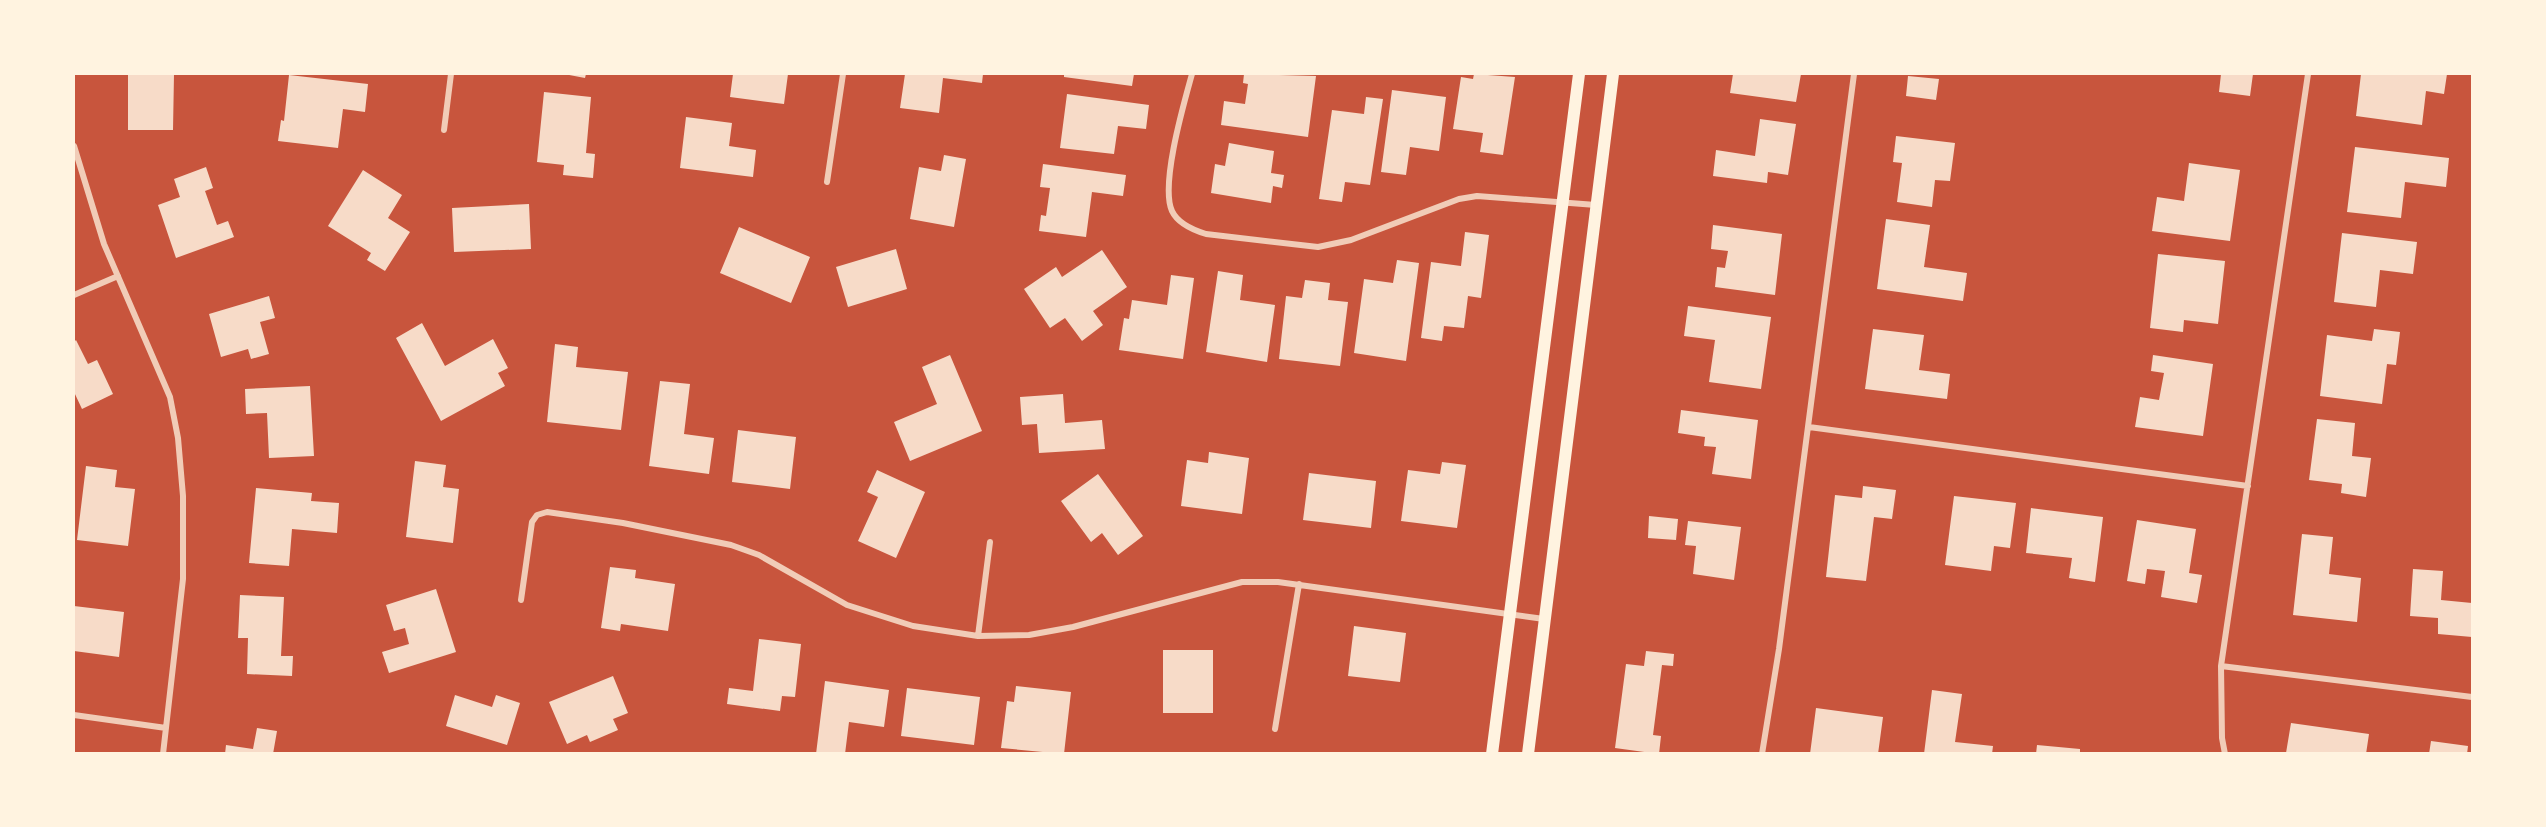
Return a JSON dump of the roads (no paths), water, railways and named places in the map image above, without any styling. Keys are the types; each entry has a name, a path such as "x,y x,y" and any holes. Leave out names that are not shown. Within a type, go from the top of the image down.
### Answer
{"main road":[{"path":"1492,753 1534,444 1579,74"},
{"path":"1528,753 1613,74"}],"street":[{"path":"444,130 451,74"},
{"path":"827,182 843,74"},
{"path":"1192,74 1179,124 1168,193 1173,213 1191,229 1206,234 1318,247 1351,240 1459,200 1477,196 1596,205"},
{"path":"1762,753 1809,427 1854,74"},
{"path":"2225,753 2222,738 2221,666 2308,74"},
{"path":"74,146 104,244 170,397 178,438 183,496 183,579 163,753"},
{"path":"74,295 118,276"},
{"path":"1809,427 2248,486"},
{"path":"521,600 532,522 537,515 547,512 623,523 731,545 759,555 847,605 914,626 978,636 1029,635 1073,627 1242,582 1299,584 1544,619"},
{"path":"978,636 990,542"},
{"path":"1275,729 1299,584"},
{"path":"2221,666 2472,697"},
{"path":"74,715 166,728"}]}
